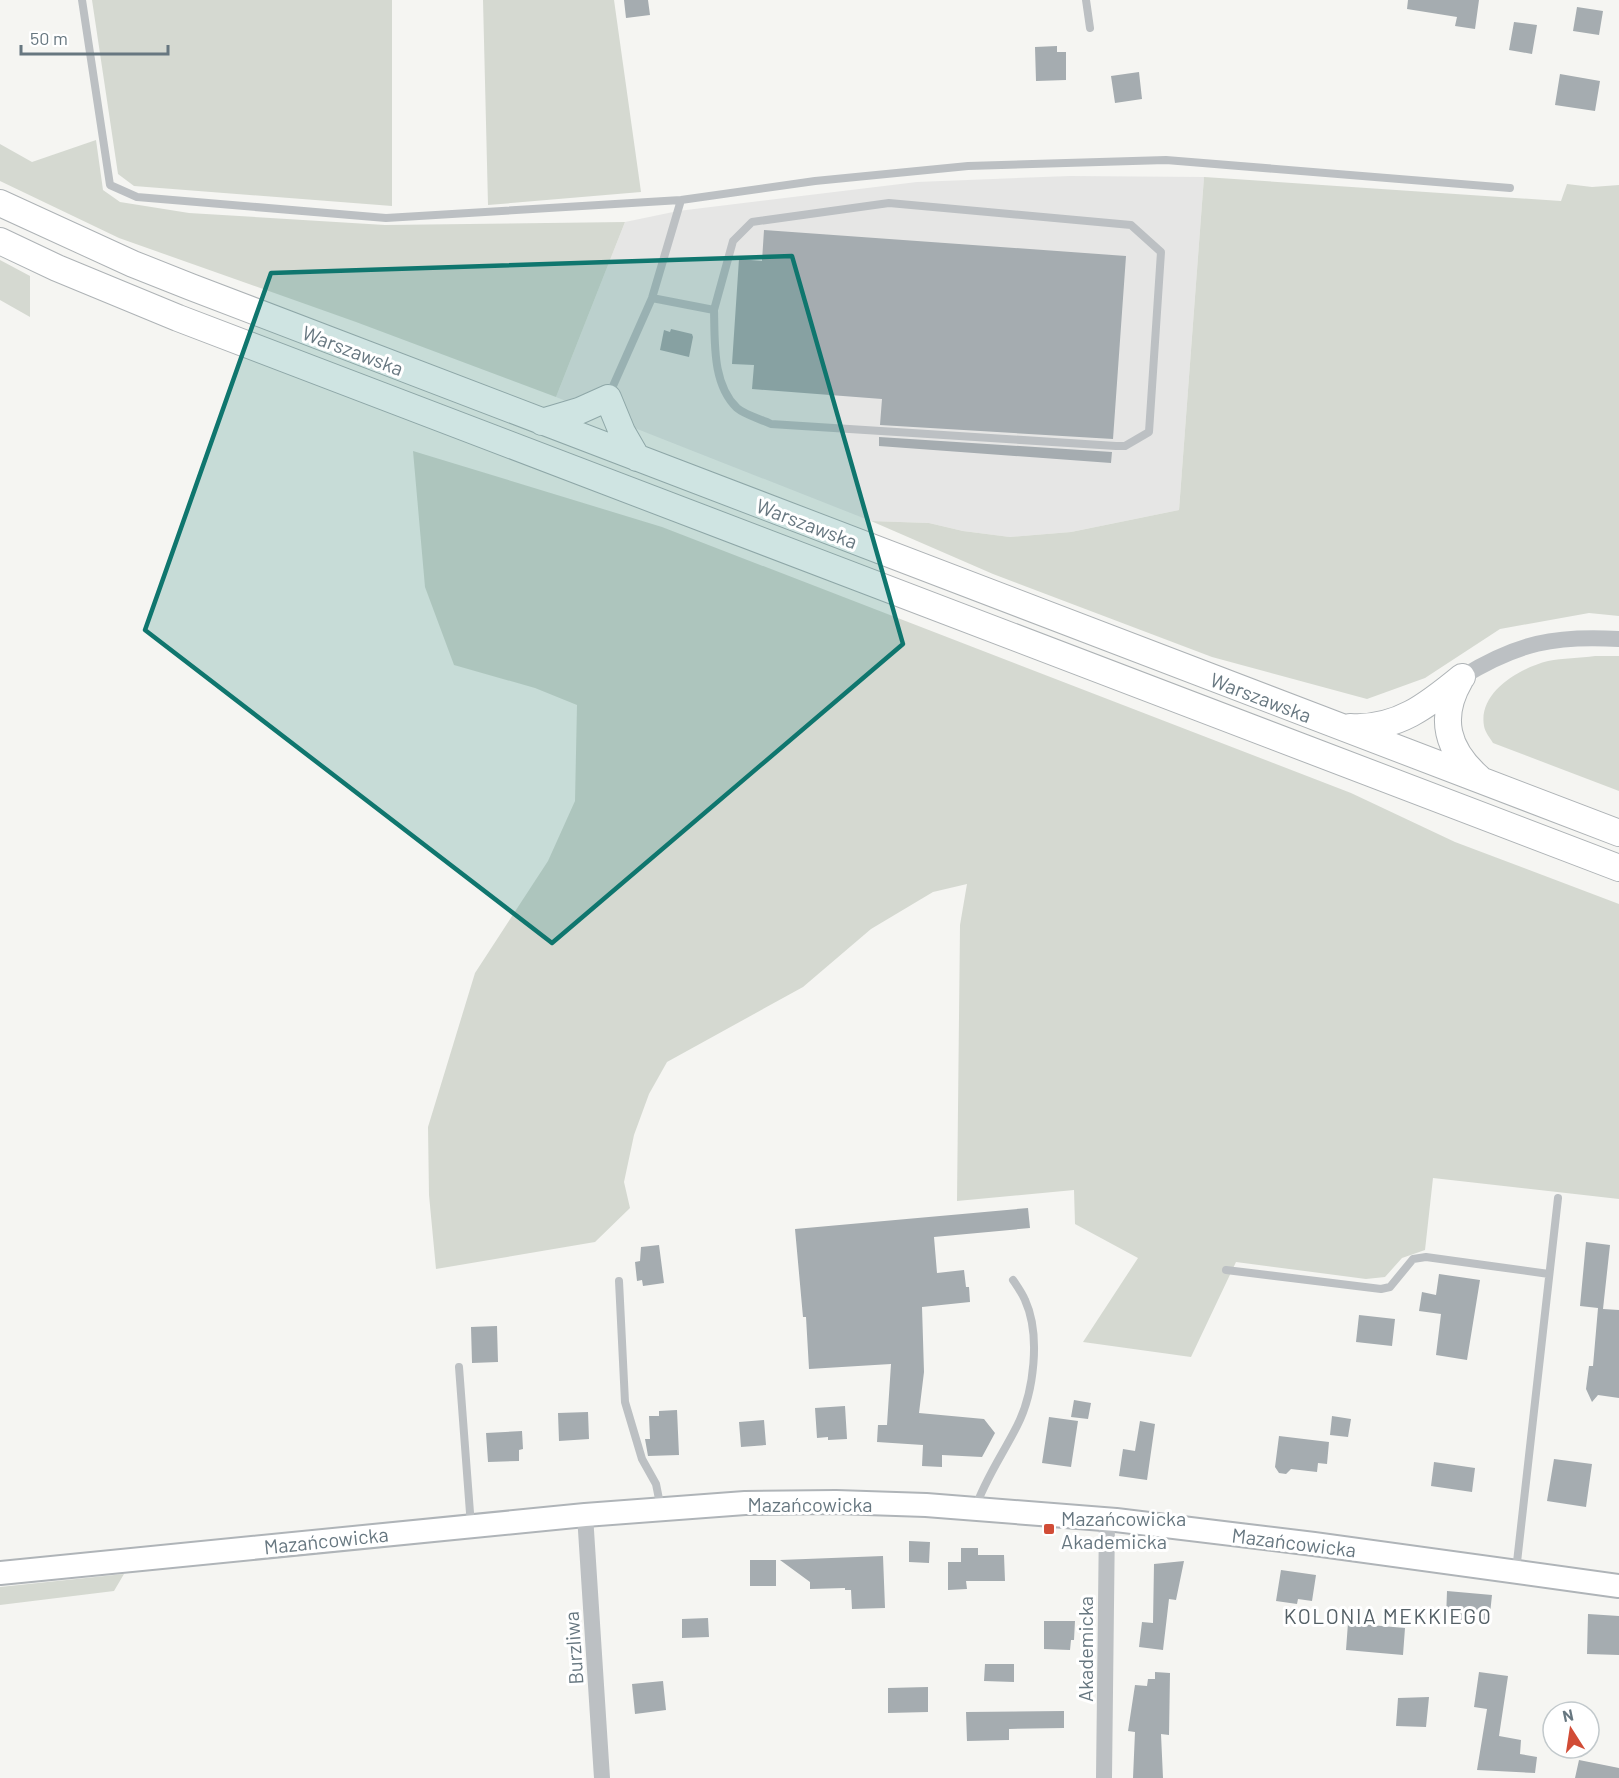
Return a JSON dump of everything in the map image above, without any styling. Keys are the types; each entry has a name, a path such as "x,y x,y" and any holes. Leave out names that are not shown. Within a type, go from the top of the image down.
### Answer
{"main road":[{"name":"Warszawska","path":"0,203 142,268 1619,833"},
{"name":"Warszawska","path":"0,241 57,268 178,318 1619,868"},
{"path":"542,422 579,411 608,398 622,432 638,458"},
{"path":"1341,727 1372,726 1403,718 1430,704 1462,677"},
{"path":"1462,677 1448,709 1447,721 1450,738 1457,754 1467,767 1480,778 1495,786"}],"street":[{"path":"1462,677 1494,658 1536,643 1563,638 1619,639"},
{"name":"Mazańcowicka","path":"0,1573 585,1515 745,1503 836,1502 926,1505 1107,1519 1619,1586"},
{"name":"Burzliwa","path":"585,1515 602,1778"},
{"name":"Akademicka","path":"1104,1778 1107,1519"}],"lane":[{"path":"82,0 110,185 137,197 386,218 681,200 814,181 968,166 1166,160 1510,188"},
{"path":"1086,0 1089,28"},
{"path":"608,398 652,298 681,200"},
{"path":"889,203 1131,225 1161,252 1149,432 1125,446 771,424 738,409 724,389 715,354 714,310 734,241 752,222 889,203"},
{"path":"652,298 714,310"},
{"path":"1516,1571 1558,1198"},
{"path":"1226,1270 1381,1289 1390,1287 1413,1259 1426,1257 1549,1275"},
{"path":"975,1509 982,1488 1017,1425 1029,1397 1033,1368 1032,1330 1025,1301 1013,1280"},
{"path":"620,1281 625,1402 642,1459 656,1484 661,1509"},
{"path":"459,1367 471,1526"}],"highlighted area":[{"path":"792,256 903,644 552,943 145,630 271,273"}],"shaded area":[{"path":"92,0 392,0 392,206 134,186 118,174"},
{"path":"483,0 614,0 641,192 488,205"},
{"path":"96,140 103,190 120,202 189,213 385,225 625,222 556,397 356,322 119,238 0,181 0,144 32,162"},
{"path":"1070,176 1204,177 1179,510 1071,532 1010,537 963,531 929,523 871,521 556,397 625,222 678,211 917,182"},
{"path":"1204,177 1561,201 1567,184 1592,187 1619,185 1619,616 1589,613 1500,629 1425,678 1367,699 1212,657 993,574 871,521 929,523 963,531 1010,537 1071,532 1179,510"},
{"path":"0,260 30,276 30,317 0,300"},
{"path":"413,451 662,527 1351,793 1455,842 1619,904 1619,1199 1433,1178 1425,1250 1402,1258 1385,1277 1366,1279 1236,1262 1191,1357 1083,1342 1138,1258 1075,1224 1074,1190 957,1201 960,925 967,884 933,892 871,929 803,987 667,1062 649,1094 634,1135 624,1182 630,1208 595,1242 436,1269 429,1195 428,1127 475,973 548,861 575,801 577,705 535,688 454,665 425,587"},
{"path":"1619,656 1619,791 1493,743 1484,726 1484,714 1494,692 1503,683 1525,669 1548,661"},
{"path":"124,1574 114,1591 0,1605 0,1587"}],"building":[{"path":"624,0 648,0 650,15 626,18"},
{"path":"1408,0 1479,0 1475,29 1455,26 1457,17 1407,9"},
{"path":"1577,7 1603,11 1599,35 1573,31"},
{"path":"1514,22 1537,25 1532,54 1509,50"},
{"path":"1057,46 1057,52 1066,52 1066,80 1036,81 1035,47"},
{"path":"1139,72 1142,99 1115,103 1111,76"},
{"path":"1560,74 1600,81 1595,111 1555,105"},
{"path":"764,230 1126,256 1113,439 880,425 882,399 752,389 754,365 732,364 739,259 762,261"},
{"path":"671,329 692,334 689,357 660,350 664,330 670,332"},
{"path":"879,437 1112,452 1111,463 879,446"},
{"path":"1028,1208 1030,1228 934,1237 937,1273 964,1270 970,1302 922,1307 924,1372 919,1413 984,1419 995,1433 982,1457 942,1455 942,1467 922,1466 923,1445 877,1442 878,1425 887,1425 891,1364 809,1369 806,1317 803,1317 795,1229"},
{"path":"1586,1242 1610,1245 1603,1309 1619,1310 1619,1398 1598,1395 1592,1402 1586,1389 1589,1366 1593,1366 1598,1308 1580,1306"},
{"path":"659,1245 664,1283 643,1286 642,1280 637,1281 635,1262 640,1261 641,1247"},
{"path":"1439,1274 1480,1280 1467,1360 1436,1355 1441,1314 1419,1311 1422,1292 1436,1295"},
{"path":"1359,1315 1395,1319 1392,1346 1356,1342"},
{"path":"497,1326 498,1362 472,1363 471,1327"},
{"path":"1074,1400 1091,1403 1088,1419 1071,1417"},
{"path":"845,1406 847,1439 817,1438 815,1408"},
{"path":"677,1410 679,1455 648,1456 645,1439 650,1439 649,1416 659,1416 659,1411"},
{"path":"588,1412 589,1439 559,1441 558,1413"},
{"path":"1332,1416 1351,1419 1348,1437 1330,1435"},
{"path":"1049,1417 1078,1421 1071,1467 1042,1463"},
{"path":"764,1420 766,1445 741,1447 739,1422"},
{"path":"1140,1421 1155,1424 1147,1480 1119,1476 1123,1449 1135,1451"},
{"path":"522,1431 523,1449 519,1450 519,1461 488,1462 486,1433"},
{"path":"1279,1436 1329,1442 1327,1464 1318,1463 1317,1472 1291,1469 1286,1474 1279,1473 1275,1467"},
{"path":"1554,1459 1592,1464 1586,1507 1547,1501"},
{"path":"1434,1462 1475,1468 1472,1492 1431,1486"},
{"path":"909,1541 930,1542 929,1563 909,1562"},
{"path":"961,1548 978,1548 978,1555 1004,1555 1005,1581 966,1581 967,1589 948,1590 948,1562 961,1562"},
{"path":"883,1556 885,1608 852,1609 851,1590 845,1590 845,1588 810,1589 810,1582 780,1560"},
{"path":"750,1560 776,1560 776,1586 750,1586"},
{"path":"1184,1561 1176,1600 1169,1599 1163,1650 1139,1647 1142,1622 1153,1623 1154,1564"},
{"path":"1281,1570 1316,1575 1312,1601 1298,1599 1297,1604 1276,1601"},
{"path":"1447,1591 1492,1595 1489,1623 1446,1619"},
{"path":"1588,1614 1619,1616 1619,1655 1587,1654"},
{"path":"708,1618 709,1637 682,1638 682,1619"},
{"path":"1044,1621 1075,1621 1074,1640 1071,1640 1070,1650 1044,1649"},
{"path":"1348,1623 1405,1628 1403,1655 1346,1650"},
{"path":"985,1664 1014,1664 1014,1682 984,1681"},
{"path":"1155,1672 1170,1673 1169,1735 1161,1734 1163,1778 1133,1778 1135,1732 1128,1731 1135,1685 1147,1686 1148,1679 1155,1679"},
{"path":"1479,1672 1508,1676 1499,1736 1521,1740 1520,1754 1537,1757 1535,1773 1477,1770 1487,1709 1474,1707"},
{"path":"663,1681 666,1710 635,1714 632,1684"},
{"path":"928,1687 928,1712 888,1713 888,1688"},
{"path":"1429,1697 1426,1727 1396,1726 1398,1698"},
{"path":"1064,1711 1064,1728 1009,1729 1009,1740 967,1741 966,1712"},
{"path":"1579,1760 1619,1768 1619,1778 1575,1778"}],"place":[{"name":"Mazańcowicka Akademicka","path":"1049,1529"}],"district":[{"name":"KOLONIA MEKKIEGO","path":"1388,1615"}]}
